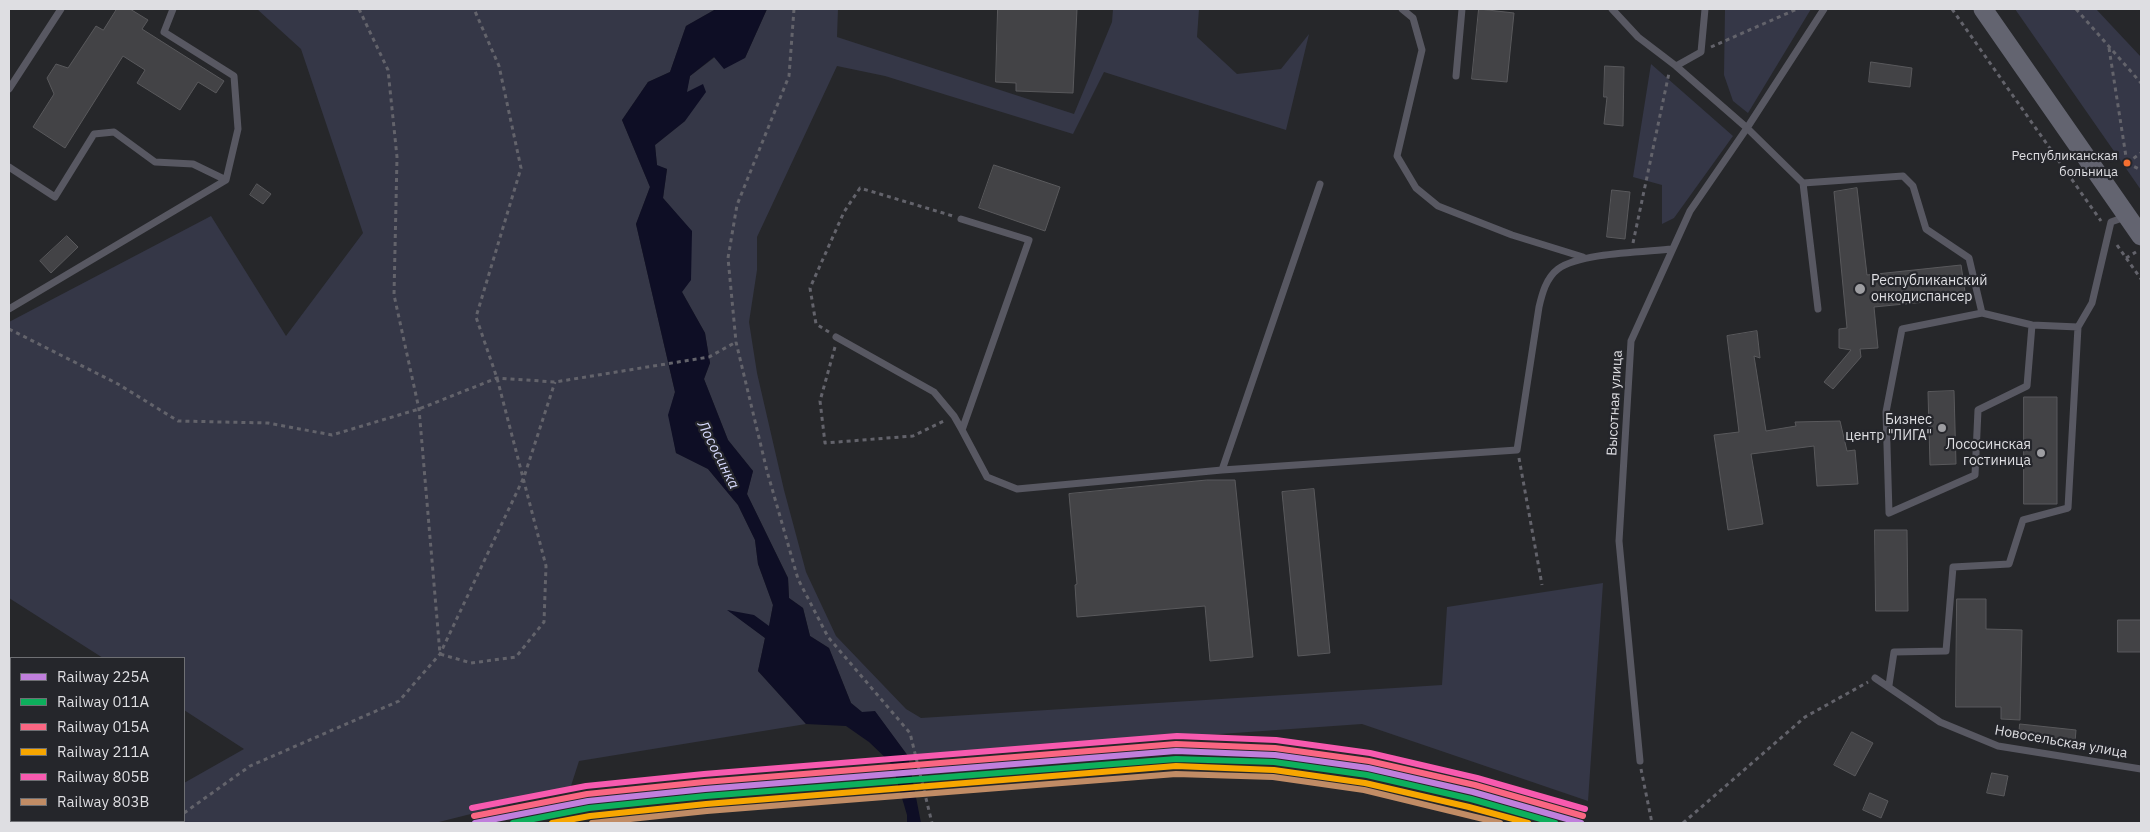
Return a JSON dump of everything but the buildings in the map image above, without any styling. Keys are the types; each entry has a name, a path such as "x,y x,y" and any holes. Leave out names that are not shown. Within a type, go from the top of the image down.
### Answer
{"main road":[{"path":"1982,9 2136,224"}],"lane":[{"path":"9,89 61,9"},
{"path":"9,309 226,180 238,130 234,76 164,32 173,9"},
{"path":"1402,9 1413,18 1422,50 1397,156 1416,188 1438,206 1512,235 1583,257 1672,249"},
{"path":"1456,76 1462,9"},
{"path":"1612,9 1638,37 1676,66 1747,128 1803,183 1818,309"},
{"path":"1676,66 1701,52 1705,9"},
{"name":"Высотная улица","path":"1640,761 1619,541 1631,341 1690,211 1747,128 1824,9"},
{"path":"9,167 55,197 94,134 114,132 154,162 194,164 226,180"},
{"path":"1803,183 1903,176 1913,186 1926,228 1969,258 1982,313"},
{"path":"1222,470 1320,184"},
{"path":"961,219 1028,240 962,430"},
{"path":"1889,685 1894,652 1946,650 1953,567 2010,564 2022,520 2068,508 2078,327 2092,303 2110,233 2111,222 2136,224"},
{"path":"836,337 934,392 954,416 986,477 1017,489 1222,470 1517,450 1539,307 1544,287 1557,270 1583,257"},
{"path":"2032,325 2028,386 1978,410 1975,475 1889,513 1886,412 1902,329 1982,313 2032,325 2078,327"},
{"name":"Новосельская улица","path":"1875,678 1889,685 1940,722 1998,746 2141,769"}],"path":[{"path":"359,9 388,70 397,157 394,295 419,410 440,654"},
{"path":"440,654 472,663 516,657 544,622 546,566 497,378 476,317 521,168 499,66 474,9"},
{"path":"794,9 789,76 737,205 728,258 736,342 767,471 798,579 828,637 910,733 932,823"},
{"path":"1701,52 1797,9"},
{"path":"1952,9 2141,279"},
{"path":"2076,9 2141,83"},
{"path":"2109,48 2127,163"},
{"path":"1631,254 1667,75 1676,66"},
{"path":"2127,163 2141,153"},
{"path":"2127,163 2141,170"},
{"path":"954,416 913,436 825,444 820,401 835,351 836,337 816,324 810,288 844,212 860,188 961,219"},
{"path":"2126,258 2141,249"},
{"path":"9,329 118,384 178,420 268,422 332,435 419,410 497,378 555,382 709,357 736,342"},
{"path":"185,812 250,766 398,702 440,654 524,477 555,382"},
{"path":"1517,450 1542,585"},
{"path":"1683,823 1805,717 1875,678"},
{"path":"1640,761 1652,823"}],"shaded area":[{"path":"257,9 716,9 686,26 670,72 648,82 622,120 650,187 636,224 675,392 669,415 676,453 708,469 738,505 755,540 758,564 773,605 769,627 728,610 765,638 758,671 806,724 579,761 570,789 435,823 114,823 185,822 185,782 244,749 185,711 185,657 101,657 9,598 9,322 211,216 286,336 363,233 301,49"},
{"path":"767,9 838,9 837,37 1074,114 1112,22 1113,9 1199,9 1197,37 1237,74 1281,69 1309,34 1286,130 1104,72 1073,134 885,76 837,66 757,237 757,270 749,322 757,373 784,490 806,572 836,636 906,709 921,718 1442,685 1447,607 1603,583 1588,801 1362,724 908,756 875,712 862,712 851,703 829,648 810,636 803,608 789,598 788,578 747,494 753,471 728,440 704,379 710,363 705,333 682,292 692,232 663,198 667,169 657,166 655,145 685,121 686,92 690,76 715,57 745,58"},
{"path":"1725,9 1811,9 1748,113 1733,101 1724,75"},
{"path":"2015,9 2096,9 2141,57 2141,190"},
{"path":"1651,64 1733,136 1674,218 1662,224 1662,185 1633,177"}],"water":[{"name":"Лососинка","path":"716,9 767,9 745,58 724,69 714,57 690,76 687,92 703,84 706,92 685,121 655,145 657,165 667,169 663,198 692,231 691,280 682,292 705,333 710,363 704,379 728,440 753,471 747,494 788,578 789,598 803,608 810,636 829,648 851,703 862,712 875,711 908,756 921,823 907,823 907,815 892,764 869,742 846,726 806,724 758,671 765,638 727,610 754,615 769,626 773,605 758,564 755,540 738,505 708,469 676,453 668,415 675,392 636,224 650,187 622,120 648,82 670,72 686,26"}],"rail line":[{"name":"805В","path":"472,808 586,786 704,774 1177,736 1276,740 1370,753 1477,778 1585,809"},
{"name":"015А","path":"474,816 587,794 704,782 1176,744 1275,748 1369,761 1475,785 1583,816"},
{"name":"225А","path":"475,823 588,801 705,789 1176,751 1275,755 1368,768 1473,792 1581,823"},
{"name":"011А","path":"513,823 589,808 706,796 1176,759 1274,762 1367,775 1471,799 1555,823"},
{"name":"211А","path":"552,823 590,816 706,804 1176,766 1274,770 1365,783 1528,823"},
{"name":"803В","path":"592,823 707,811 1176,774 1273,777 1364,790 1500,823"}],"place":[{"name":"Республиканская больница","path":"2127,163"},
{"name":"Республиканский онкодиспансер","path":"1860,289"},
{"name":"Бизнес центр \"ЛИГА\"","path":"1942,428"},
{"name":"Лососинская гостиница","path":"2041,453"}]}
